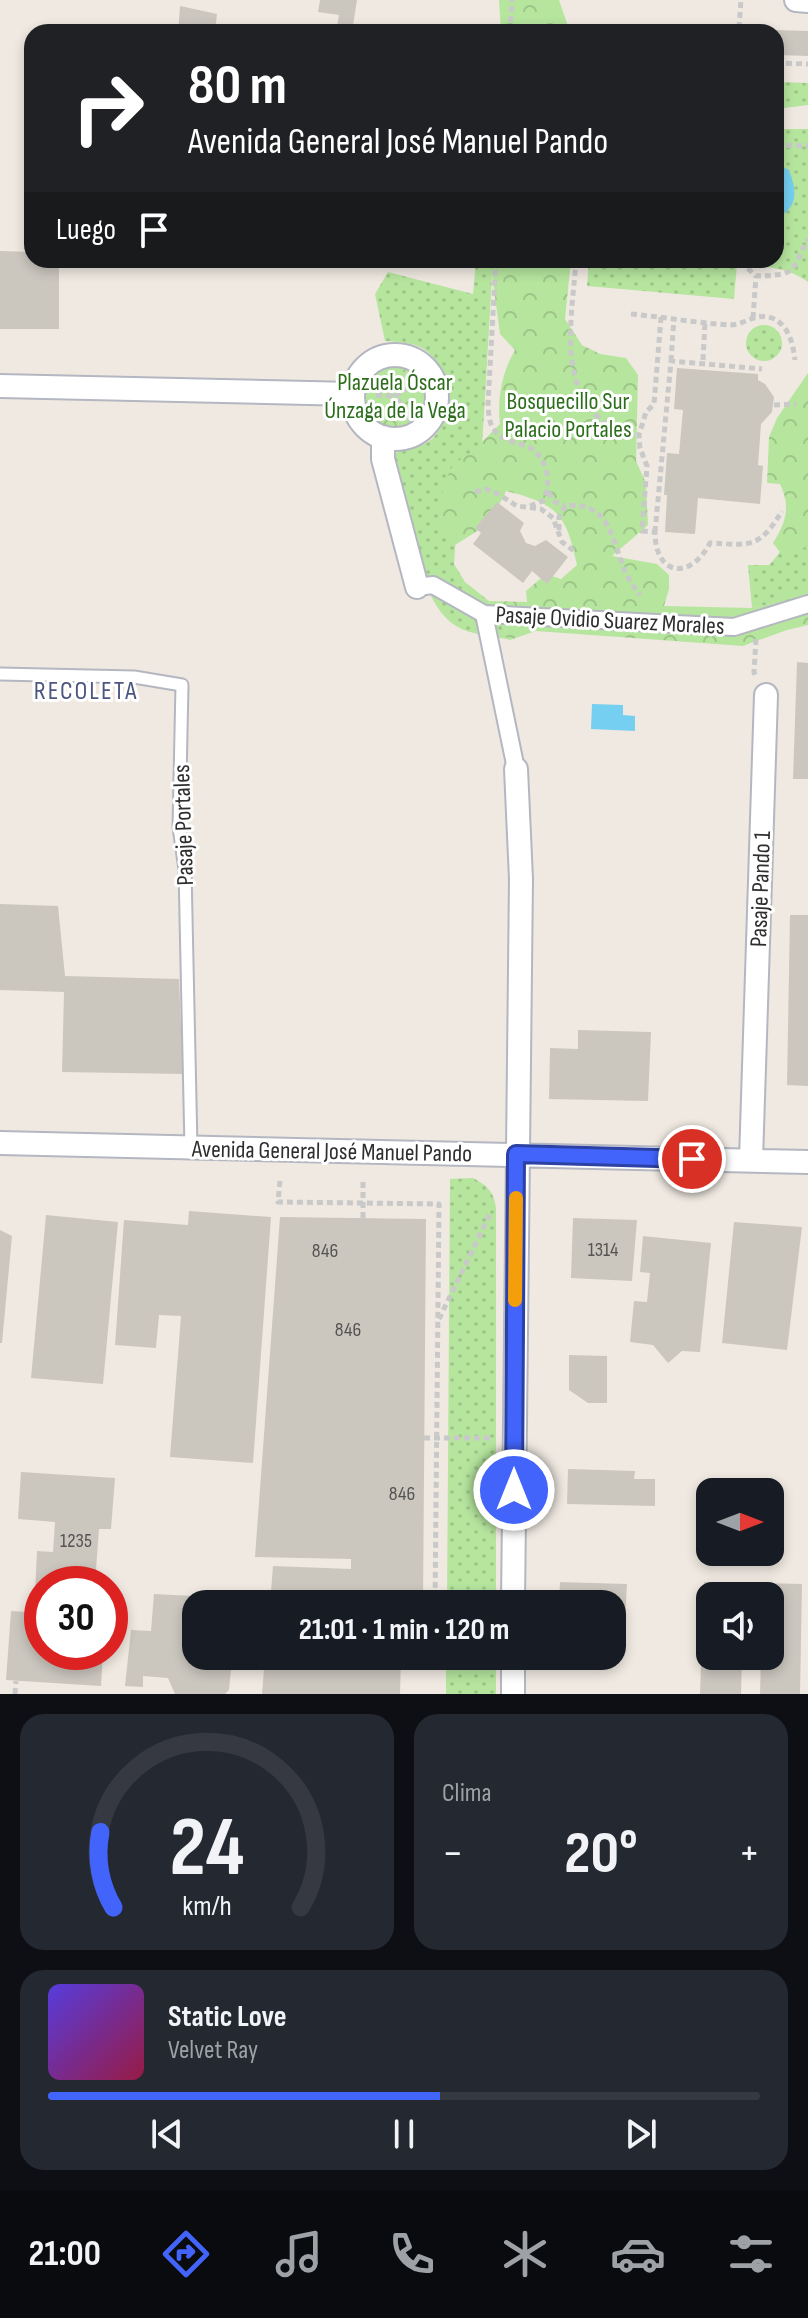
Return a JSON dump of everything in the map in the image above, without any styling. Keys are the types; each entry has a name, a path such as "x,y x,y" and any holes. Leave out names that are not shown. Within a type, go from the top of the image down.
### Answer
{"street":[{"path":"796,0 808,1"},
{"path":"382,357 409,357 430,373 437,398 435,410 419,431 408,436 383,437 362,423 353,394 361,371 382,357"},
{"path":"0,386 353,394"},
{"path":"383,437 383,459 417,587"},
{"name":"Pasaje Ovidio Suarez Morales","path":"417,587 433,585 484,614 734,627 808,604"},
{"path":"484,614 516,769 521,879 513,1590"},
{"name":"Pasaje Pando 1","path":"751,1160 766,695"},
{"name":"Avenida General José Manuel Pando","path":"0,1143 808,1162"},
{"path":"513,1670 513,1694"}],"lane":[{"name":"Pasaje Portales","path":"0,674 134,677 182,685 179,827 185,870 191,1148"}],"path":[{"path":"510,24 512,0"},
{"path":"739,24 741,0"},
{"path":"784,63 808,64"},
{"path":"784,145 808,146"},
{"path":"747,268 756,276 775,276 792,271 808,239"},
{"path":"496,268 489,424 499,436 532,449 544,465 549,480 548,491 543,501 530,506"},
{"path":"575,268 571,326 574,378 585,403 603,422 616,431 639,435"},
{"path":"753,318 756,276"},
{"path":"631,314 735,325 753,318 772,318 785,328 793,343 795,360"},
{"path":"655,532 642,531 647,466 639,435 646,412 654,404 661,317"},
{"path":"674,318 655,532 655,547 660,558 668,565 680,568 693,564 710,543 750,545 771,529 782,511"},
{"path":"703,360 705,322"},
{"path":"671,361 762,369"},
{"path":"412,421 395,396 421,379"},
{"path":"774,405 796,404"},
{"path":"475,492 486,489 517,506 541,509 553,518 562,542 577,553"},
{"path":"548,491 553,501 565,506 590,507 606,521 627,575 640,595"},
{"path":"559,530 559,517 565,506"},
{"path":"757,620 754,672 766,695"},
{"path":"280,1181 278,1202 439,1204 435,1590"},
{"path":"363,1182 363,1218"},
{"path":"438,1321 491,1212"},
{"path":"424,1438 491,1438"},
{"path":"15,1694 16,1681"}],"green space":[{"path":"499,0 559,0 567,24 500,24"},
{"path":"784,82 808,83 808,105 784,108"},
{"path":"784,129 808,129 808,282 782,270 767,268 784,268"},
{"path":"475,268 493,268 481,464 461,462 454,564 465,582 489,601 510,640 456,626 442,613 421,573 395,455 398,450 425,444 437,433 443,421 447,394 439,367 432,356 413,345 385,341 375,294 388,272 473,294"},
{"name":"Bosquecillo Sur Palacio Portales","path":"491,268 570,268 565,319 582,345 600,354 626,358 638,375 636,461 646,483 648,525 612,556 657,564 669,575 664,606 752,608 781,602 783,592 808,592 808,625 743,646 536,631 510,640 489,601 527,602 526,591 546,574 561,579 577,565 569,534 557,514 537,501 506,491 490,523 455,545 441,530 444,483 453,465 475,449 500,424 502,386 515,350 500,334"},
{"path":"588,268 737,268 734,299 587,286"},
{"path":"764,325 776,331 782,343 776,355 764,361 752,355 746,343 752,331"},
{"name":"Plazuela Óscar Únzaga de la Vega","path":"401,363 419,372 426,383 426,409 419,420 408,427 389,429 376,424 367,415 362,390 367,377 376,368"},
{"path":"808,373 808,545 786,560 773,543 784,521 786,507 780,484 767,483 769,437 777,418"},
{"path":"808,506 808,592 783,592 782,602 752,608 748,565 769,565"},
{"path":"473,1178 482,1183 494,1198 496,1208 496,1590 447,1590 450,1179"},
{"path":"446,1670 496,1670 496,1694 446,1694"}],"water":[{"path":"784,168 789,170 794,190 793,201 784,214"},
{"path":"592,704 623,705 623,715 635,716 635,731 591,729"}],"building":[{"path":"320,0 357,0 353,24 337,24 339,15 318,12"},
{"path":"180,6 217,14 216,24 179,24"},
{"path":"784,30 808,31 808,56 784,55"},
{"path":"0,251 24,252 24,268 59,268 59,329 0,329"},
{"path":"677,368 758,374 758,380 774,397 772,412 761,424 758,465 763,466 760,504 698,498 695,534 665,532 667,453 679,454 683,410 674,409"},
{"path":"497,502 524,523 520,531 526,543 535,546 546,540 568,557 547,584 532,571 523,583 473,544 481,533 475,528"},
{"path":"797,662 808,663 808,779 793,779"},
{"path":"0,904 58,906 65,976 179,979 183,1074 62,1072 64,992 0,990"},
{"path":"790,915 808,915 808,1086 787,1085"},
{"path":"578,1030 651,1032 648,1101 549,1099 550,1048 578,1049"},
{"path":"189,1211 271,1217 253,1463 170,1457 181,1316 159,1315 156,1348 115,1345 124,1220 188,1225"},
{"path":"46,1215 118,1222 103,1384 31,1378"},
{"path":"280,1217 426,1219 423,1590 271,1590 273,1566 351,1569 351,1559 255,1557"},
{"path":"573,1218 637,1220 632,1281 571,1278"},
{"path":"734,1222 802,1227 787,1350 722,1343"},
{"path":"0,1230 12,1236 2,1343 0,1343"},
{"path":"643,1236 711,1243 700,1352 682,1351 668,1363 653,1345 630,1342 634,1301 647,1302 650,1273 640,1272"},
{"path":"569,1355 607,1356 607,1403 588,1403 569,1390"},
{"path":"568,1469 635,1471 634,1479 655,1479 655,1506 567,1504"},
{"path":"21,1472 115,1478 111,1529 99,1529 96,1566 36,1566 37,1551 53,1552 55,1522 18,1519"},
{"path":"560,1582 627,1584 626,1602 626,1590 560,1590"},
{"path":"784,1584 802,1584 800,1694 760,1694 761,1670 784,1670"},
{"path":"154,1594 182,1595 182,1670 231,1670 229,1690 225,1694 175,1694 168,1678 143,1676 143,1687 125,1686 131,1630 151,1631"},
{"path":"11,1611 24,1612 24,1670 102,1670 101,1686 6,1680"},
{"path":"264,1670 401,1670 400,1694 262,1694"},
{"path":"701,1670 742,1670 741,1694 700,1694"}],"slow traffic":[{"path":"515,1300 516,1198"}],"district":[{"name":"RECOLETA","path":"86,690"}],"route":[{"path":"514,1490 516,1154 692,1159"}]}
